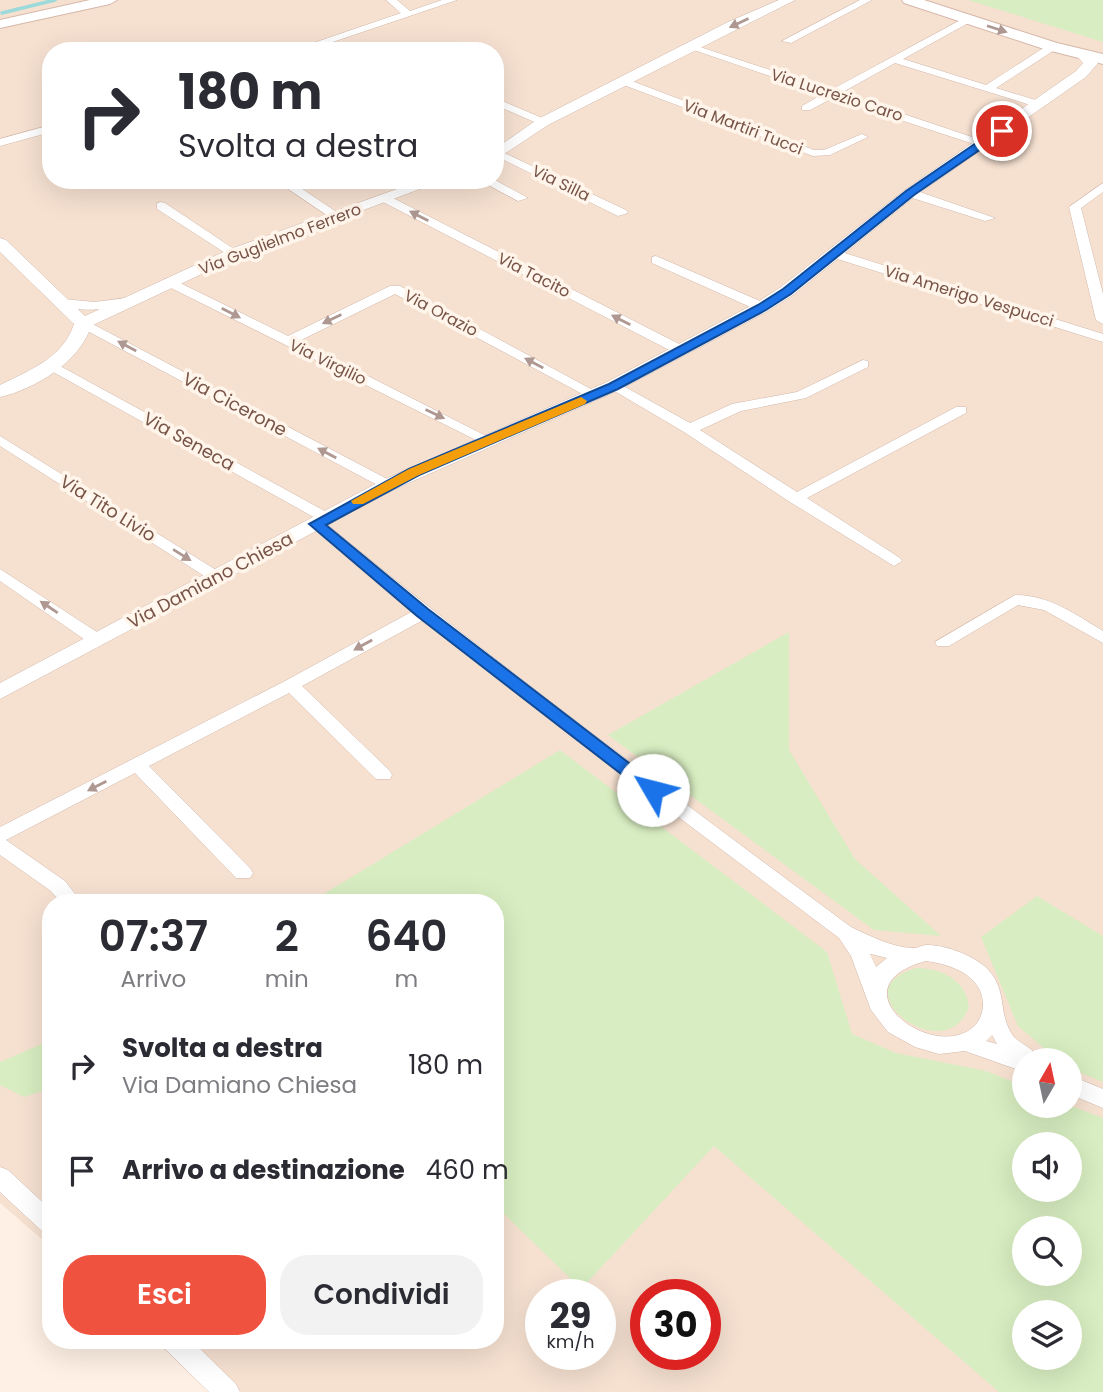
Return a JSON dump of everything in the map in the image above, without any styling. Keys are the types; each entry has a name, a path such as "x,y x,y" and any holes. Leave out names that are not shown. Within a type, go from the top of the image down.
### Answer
{"main road":[{"path":"0,24 110,0"},
{"path":"909,0 1052,47 1082,65 1103,59"}],"street":[{"path":"391,0 408,14"},
{"path":"322,42 452,0"},
{"path":"504,151 543,122 789,0"},
{"path":"787,41 867,0"},
{"path":"806,108 968,19"},
{"name":"Via Lucrezio Caro","path":"690,47 983,144"},
{"path":"987,89 1052,47"},
{"path":"892,60 1038,104"},
{"name":"Via Damiano Chiesa","path":"0,692 388,485 613,387 762,307 835,254 910,193 1038,104 1082,65 1103,68"},
{"name":"Via Martiri Tucci","path":"625,82 813,153 826,153 862,137"},
{"path":"504,105 543,122"},
{"path":"0,143 42,131"},
{"name":"Via Silla","path":"504,158 622,213"},
{"path":"1103,187 1075,207 1103,320"},
{"path":"295,189 338,217"},
{"name":"Via Guglielmo Ferrero","path":"83,323 234,253 413,189"},
{"path":"504,189 522,198"},
{"path":"910,193 989,218"},
{"name":"Via Tacito","path":"387,199 682,351"},
{"path":"161,206 234,253"},
{"path":"0,243 83,323 81,333 51,365 0,392"},
{"name":"Via Amerigo Vespucci","path":"835,254 1103,338"},
{"path":"656,260 762,307"},
{"name":"Via Virgilio","path":"170,282 487,440"},
{"name":"Via Orazio","path":"286,342 395,289 595,395"},
{"name":"Via Guglielmo Ferrero","path":"64,303 95,306 126,302"},
{"name":"Via Cicerone","path":"83,323 388,485"},
{"name":"Via Seneca","path":"51,365 322,521 423,613 589,743 844,932"},
{"path":"689,429 737,407 801,395 863,365"},
{"path":"613,387 689,429 894,561"},
{"path":"794,499 961,410"},
{"name":"Via Tito Livio","path":"0,440 215,576"},
{"path":"0,574 97,640"},
{"path":"943,642 1015,600 1028,599 1042,603 1103,638"},
{"path":"0,835 291,685 423,613"},
{"path":"291,685 383,775"},
{"path":"138,765 243,873"},
{"path":"0,845 58,886 65,894"},
{"path":"844,932 872,946 908,955 945,955 963,962 989,986 995,1001 988,1026 979,1035 965,1042 939,1044 912,1038 896,1029 877,1003 875,989 860,953 844,932"},
{"path":"875,989 878,977 885,968 908,955"},
{"path":"993,1015 1006,1042 1014,1048"},
{"path":"965,1042 1012,1059"},
{"path":"1082,1090 1103,1099"},
{"path":"0,1177 42,1217"},
{"path":"182,1349 227,1392"}],"shaded area":[{"path":"0,0 1103,0 1103,1392 210,1392 164,1349 504,1349 504,894 42,894 42,1239 0,1203"}],"green space":[{"path":"968,0 1103,0 1103,42"},
{"path":"789,632 789,750 855,859 941,936 874,930 608,735"},
{"path":"560,750 827,952 852,1034 896,1053 986,1071 1012,1081 1012,1118 1082,1118 1082,1110 1103,1118 1103,1392 999,1392 714,1146 590,1279 571,1279 504,1214 504,894 324,894"},
{"path":"1037,896 1103,936 1103,1082 1082,1073 1082,1048 1044,1048 1018,1026 981,937"},
{"path":"917,968 943,973 963,989 969,1006 957,1024 941,1031 922,1029 905,1020 892,1007 888,992 895,978"},
{"path":"42,1044 42,1091 24,1097 0,1085 0,1062"}],"waterway":[{"path":"2,13 55,0"}],"slow traffic":[{"path":"358,501 414,472 581,401"}],"route":[{"path":"653,790 423,613 317,524 414,472 613,387 762,307 787,292 910,193 1002,131"}]}
